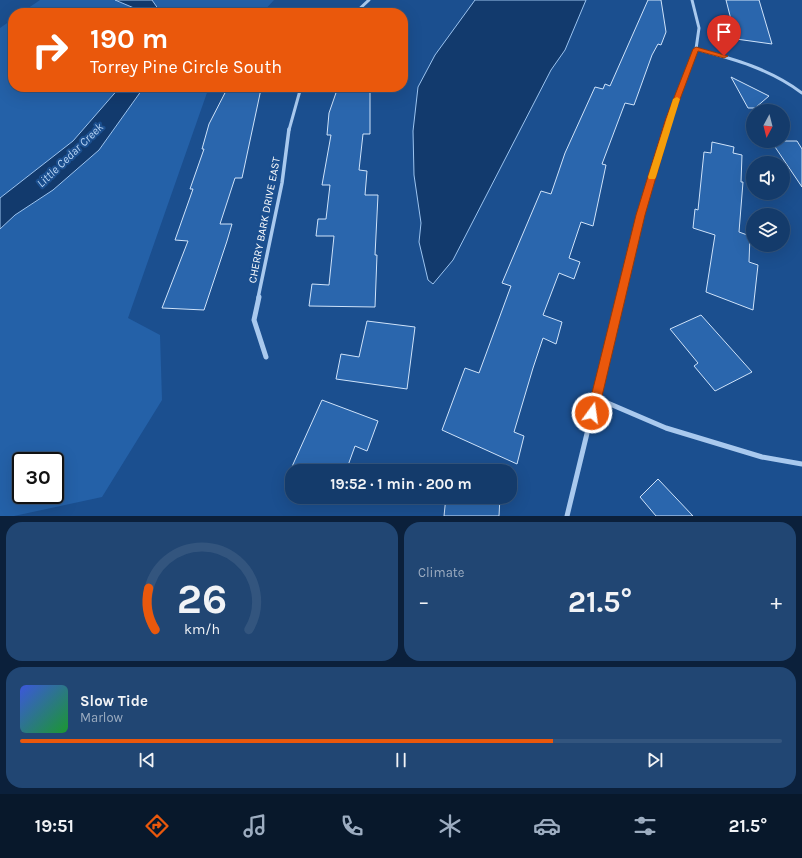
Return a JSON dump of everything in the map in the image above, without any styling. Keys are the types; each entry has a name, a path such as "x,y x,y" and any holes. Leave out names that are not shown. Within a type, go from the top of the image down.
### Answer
{"street":[{"path":"360,8 369,0"},
{"path":"567,516 640,215 670,118 696,49 699,28 692,0"},
{"path":"696,49 739,60 762,70 802,93"},
{"name":"CHERRY BARK DRIVE EAST","path":"266,357 254,320 282,183 289,129 300,92"},
{"path":"596,398 666,428 762,457 802,464"}],"shaded area":[{"path":"40,0 115,0 134,8 28,8"},
{"path":"152,0 274,0 267,8 158,8"},
{"path":"8,22 8,92 116,92 73,141 0,198 0,28"},
{"path":"140,92 207,92 128,318 160,335 162,400 102,497 14,516 0,516 0,229 15,215 53,190 99,150"}],"water":[{"path":"115,0 152,0 158,8 134,8"},
{"path":"475,0 586,0 565,50 551,70 453,260 433,284 428,280 419,242 421,223 414,175 413,131 418,87 435,55"},
{"name":"Little Cedar Creek","path":"116,92 140,92 99,150 53,190 15,215 0,229 0,198 73,141"}],"building":[{"path":"648,0 661,0 666,32 661,45 658,44 652,55 634,105 625,103 602,164 606,165 593,226 581,222 569,258 580,262 574,279 559,273 543,315 562,322 556,344 543,338 533,368 514,432 524,436 517,464 442,430 465,368 479,373 511,286 502,283 541,191 551,194 565,153 595,87 603,89 605,84 610,86"},
{"path":"726,0 759,0 772,44 736,39"},
{"path":"731,77 769,96 760,104 746,104"},
{"path":"225,92 260,92 242,178 235,178 220,224 232,224 204,310 162,308 188,241 175,240 193,189 190,189 204,149 202,149 209,124"},
{"path":"336,92 370,92 370,134 363,134 359,170 367,171 365,195 378,195 375,255 377,255 375,307 309,306 312,284 329,285 334,236 316,236 318,219 326,219 330,185 322,185 331,135 327,135 329,113"},
{"path":"790,141 797,141 802,149 802,187 790,169 790,156 781,156 776,148 790,148"},
{"path":"712,142 734,147 733,153 742,155 741,182 743,182 739,232 746,235 746,252 749,252 749,262 758,265 753,310 706,292 715,235 693,228 695,209 698,210 704,152 711,153"},
{"path":"701,315 752,372 715,391 694,366 698,363 670,329"},
{"path":"367,321 415,327 407,389 336,379 341,354 359,357"},
{"path":"322,400 378,421 367,451 355,446 349,464 293,464"},
{"path":"658,479 693,516 656,516 640,497"},
{"path":"445,504 500,504 499,516 444,516"}],"slow traffic":[{"path":"652,177 677,99"}],"route":[{"path":"592,413 640,215 670,118 696,49 724,56"}]}
